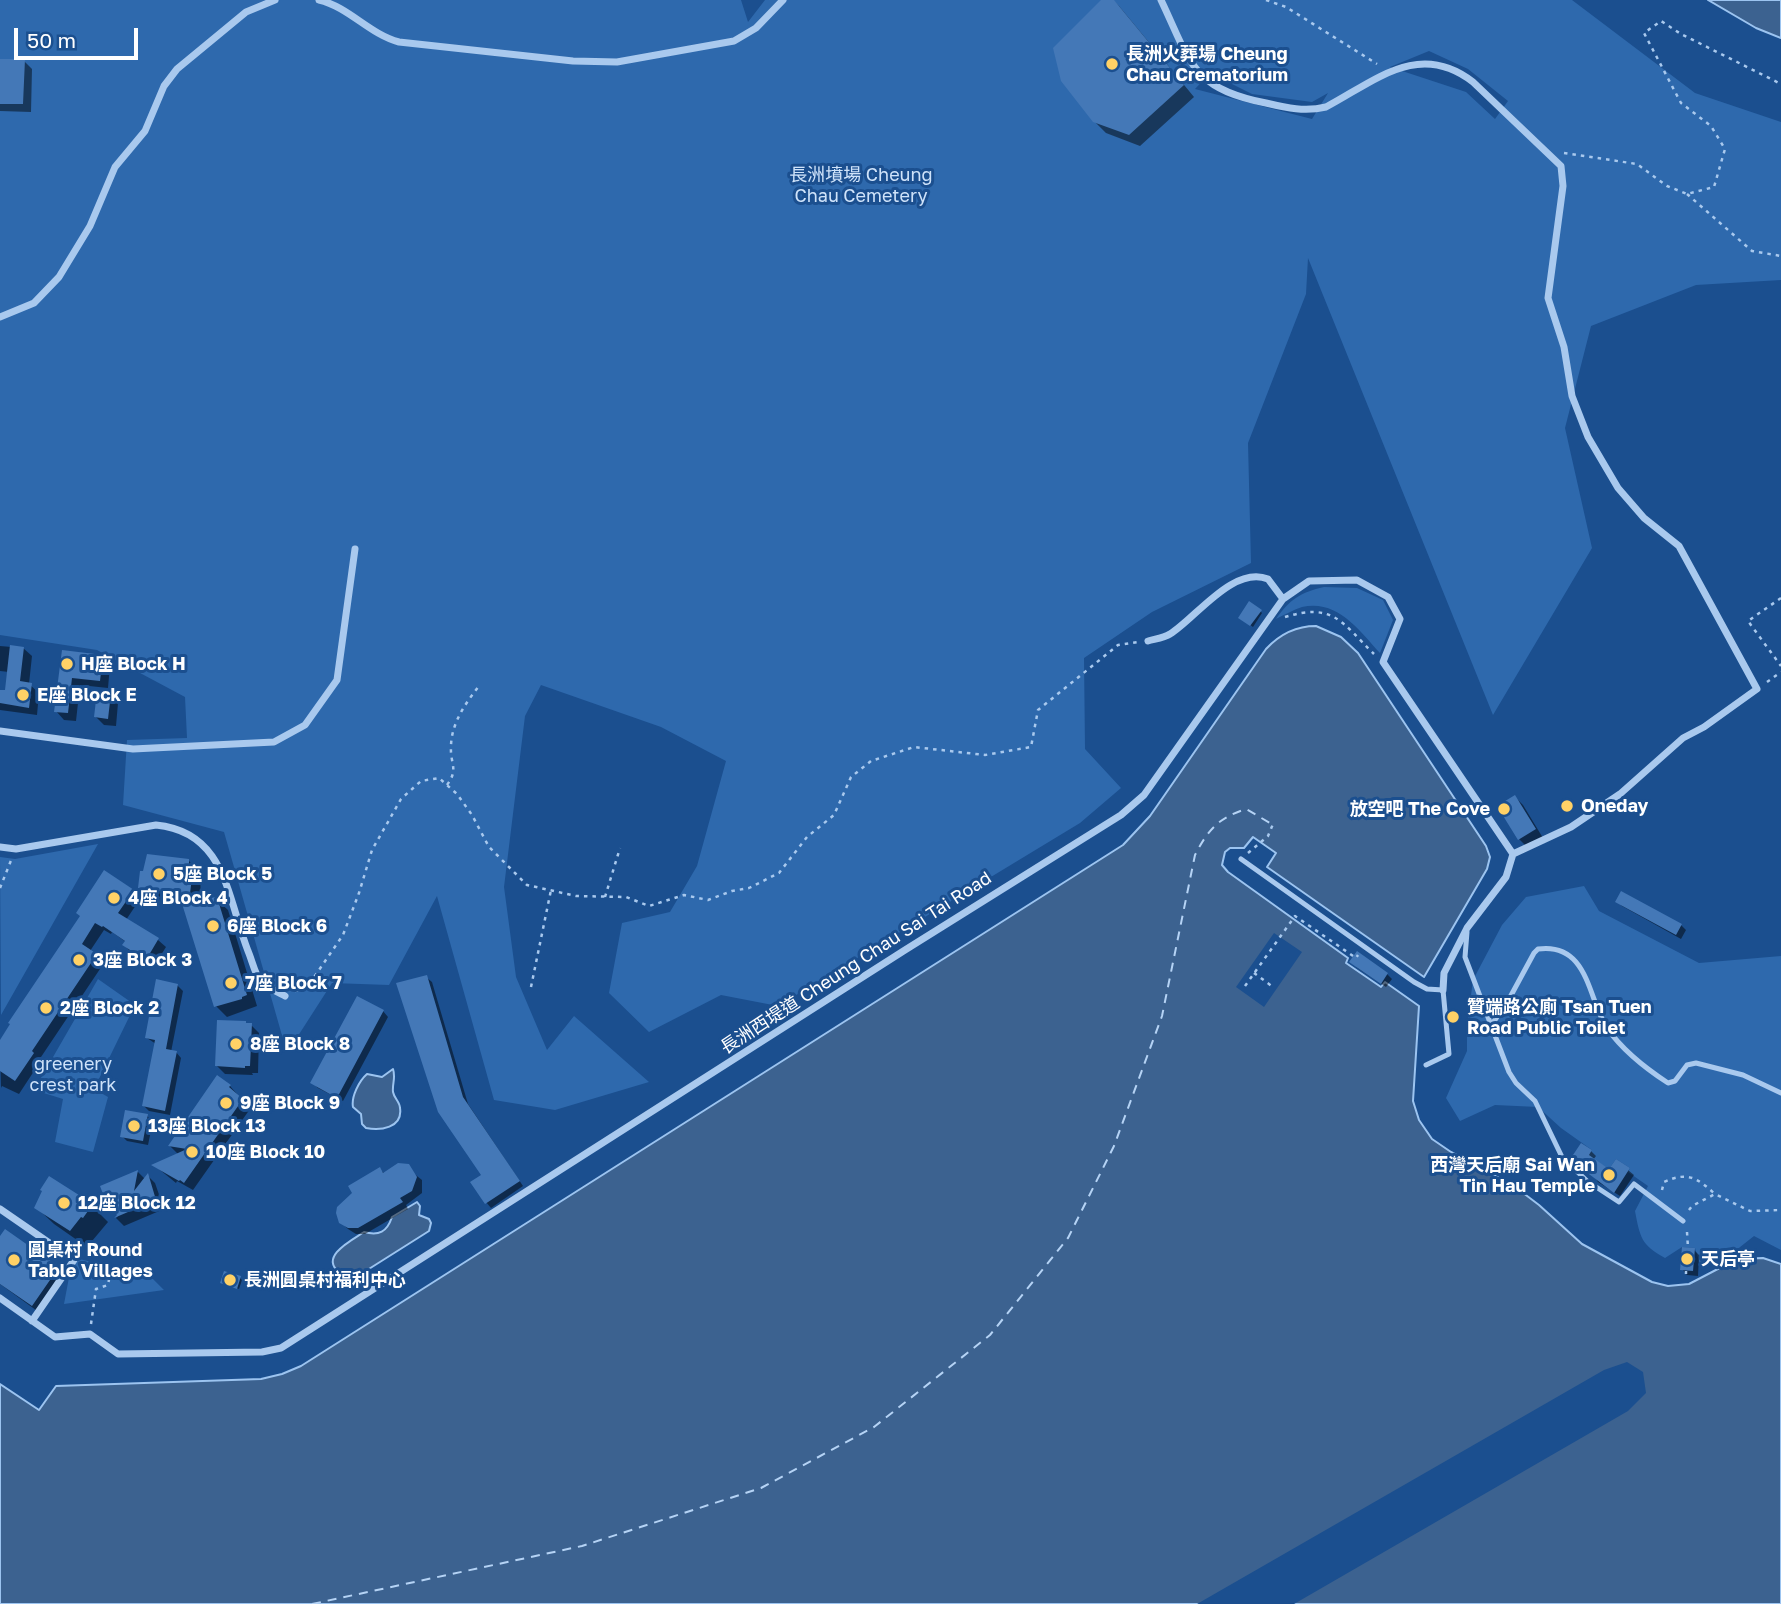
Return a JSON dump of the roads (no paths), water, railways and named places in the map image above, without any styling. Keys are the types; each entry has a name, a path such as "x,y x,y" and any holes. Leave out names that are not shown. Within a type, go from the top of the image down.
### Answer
{"street":[{"path":"0,317 34,303 59,277 90,226 113,171 147,127 164,86 173,74 192,55 246,12 275,0"},
{"path":"319,0 341,8 379,34 398,42 605,62 734,41 756,28 783,0"},
{"path":"1161,0 1192,66 1213,85 1235,96 1313,110 1326,107 1389,72 1409,65 1430,63 1458,72 1473,82 1561,166 1563,178 1548,298 1564,347 1572,396 1588,437 1618,488 1644,517 1679,546 1757,689 1704,727 1683,738 1620,794 1571,827 1513,853 1506,877 1467,928 1444,973 1443,990"},
{"path":"0,731 133,749 274,742 305,724 337,680 355,550"},
{"path":"1149,640 1169,635 1219,593 1250,578 1268,579 1283,599"},
{"name":"長洲西堤道 Cheung Chau Sai Tai Road","path":"32,1321 55,1337 90,1334 118,1354 262,1352 281,1348 1121,815 1143,795 1283,599 1309,581 1357,580 1388,597 1399,619 1383,662 1513,853"},
{"path":"0,847 16,849 156,825 187,832 200,841 219,866 260,981 285,996"},
{"path":"0,1209 74,1260 32,1321 0,1298"}],"lane":[{"path":"1241,859 1421,986 1443,990 1449,1054 1426,1065"},
{"path":"1467,928 1465,957 1490,1027 1509,1072 1516,1083 1535,1101 1562,1157 1587,1181 1619,1202 1634,1184 1682,1221"},
{"path":"1490,1027 1508,1001 1534,953 1540,948 1555,950 1578,965 1588,980 1602,1020 1623,1047 1647,1070 1672,1083 1684,1067 1696,1063 1743,1075 1781,1094"}],"place":[{"name":"長洲火葬場 Cheung Chau Crematorium","path":"1112,64"},
{"name":"H座 Block H","path":"67,664"},
{"name":"E座 Block E","path":"23,695"},
{"name":"Oneday","path":"1567,806"},
{"name":"放空吧 The Cove","path":"1504,809"},
{"name":"5座 Block 5","path":"159,874"},
{"name":"4座 Block 4","path":"114,898"},
{"name":"6座 Block 6","path":"213,926"},
{"name":"3座 Block 3","path":"79,960"},
{"name":"7座 Block 7","path":"231,983"},
{"name":"2座 Block 2","path":"46,1008"},
{"name":"贊端路公廁 Tsan Tuen Road Public Toilet","path":"1453,1017"},
{"name":"8座 Block 8","path":"236,1044"},
{"name":"9座 Block 9","path":"226,1103"},
{"name":"13座 Block 13","path":"134,1126"},
{"name":"10座 Block 10","path":"192,1152"},
{"name":"西灣天后廟 Sai Wan Tin Hau Temple","path":"1609,1175"},
{"name":"12座 Block 12","path":"64,1203"},
{"name":"天后亭","path":"1687,1259"},
{"name":"圓桌村 Round Table Villages","path":"14,1260"},
{"name":"長洲圓桌村福利中心","path":"230,1280"}],"park label":[{"name":"長洲墳場 Cheung Chau Cemetery","path":"861,185"},
{"name":"greenery crest park","path":"73,1074"}]}
